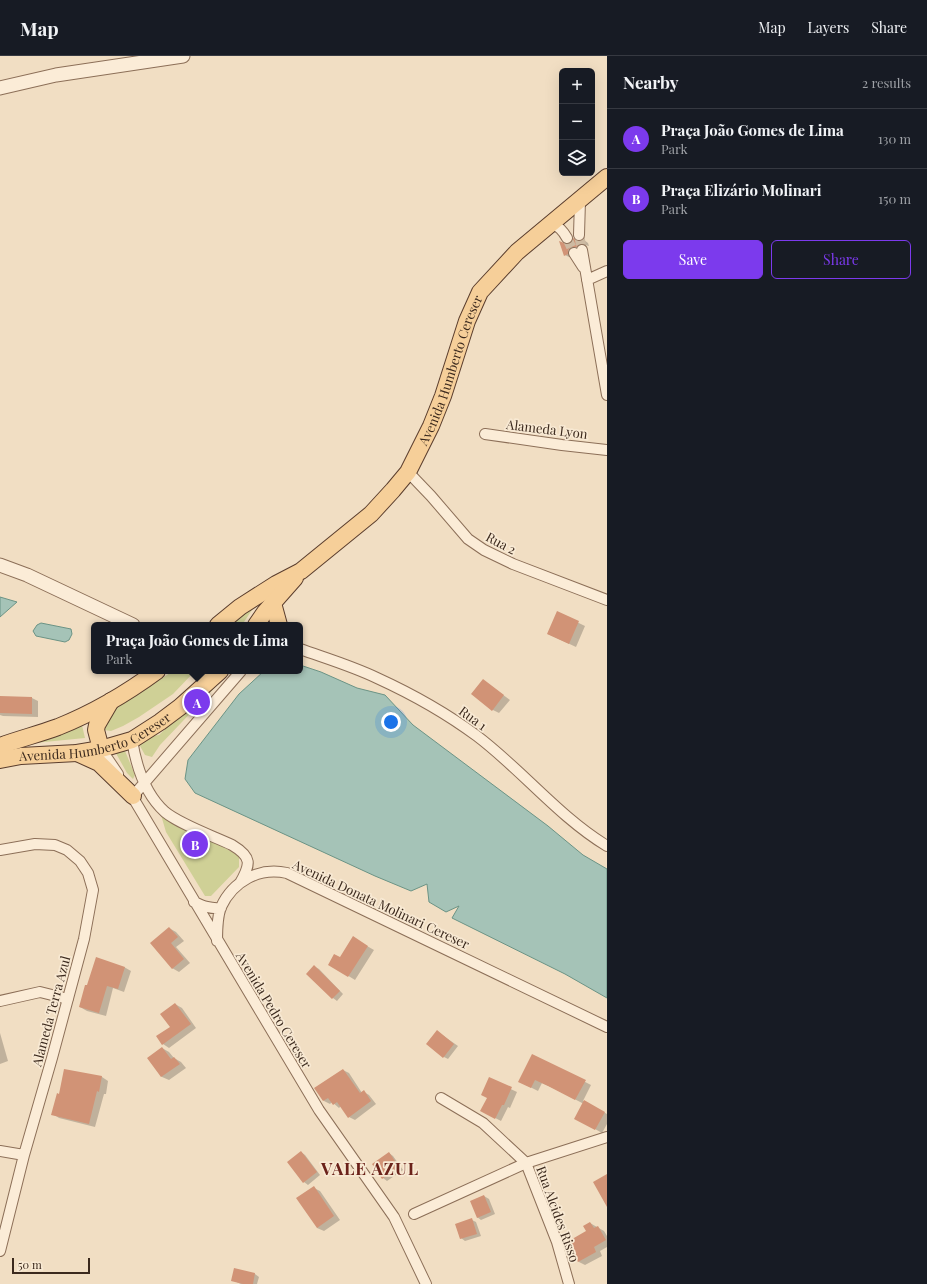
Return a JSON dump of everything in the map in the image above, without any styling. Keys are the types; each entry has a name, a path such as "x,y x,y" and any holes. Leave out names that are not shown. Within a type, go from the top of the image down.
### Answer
{"main road":[{"name":"Avenida Humberto Cereser","path":"258,622 301,571 371,514 408,472 431,426 443,396 465,328 480,292 518,252 607,177"},
{"name":"Avenida Humberto Cereser","path":"222,622 240,607 276,584 301,571"},
{"path":"273,603 278,622"},
{"name":"Avenida Humberto Cereser","path":"0,746 58,727 112,700 152,674"},
{"name":"Avenida Humberto Cereser","path":"0,760 21,756 77,753 101,749 132,740 180,707 215,674"},
{"path":"101,749 96,730 97,725 112,700"},
{"path":"77,753 99,763 133,796"}],"street":[{"path":"0,88 56,75 183,56"},
{"path":"580,200 580,235"},
{"path":"550,224 556,225 563,231 567,238"},
{"path":"578,252 586,275 607,395"},
{"path":"586,275 607,271"},
{"name":"Alameda Lyon","path":"485,434 607,450"},
{"name":"Rua 2","path":"408,472 468,539 484,550 513,564 607,600"},
{"path":"0,565 27,575 127,622"},
{"name":"Rua 1","path":"303,650 376,677 443,712 478,736 569,819 592,837 607,846"},
{"path":"133,796 238,674"},
{"path":"132,740 134,755 144,782 152,797 166,812 175,819 232,845 246,855 248,867 240,883 226,899 221,908 217,927 217,941"},
{"name":"Avenida Pedro Cereser","path":"101,749 133,796 217,941 319,1110 394,1217 426,1284"},
{"name":"Alameda Terra Azul","path":"0,850 35,844 55,845 66,850 80,861 88,873 93,890 84,939 24,1155 0,1251"},
{"name":"Avenida Donata Molinari Cereser","path":"240,883 258,873 268,871 278,871 297,876 607,1027"},
{"path":"194,902 205,907 221,908"},
{"path":"0,1001 40,992 68,999"},
{"name":"Rua Alcides Risso","path":"441,1098 483,1123 526,1163 557,1242 568,1284"},
{"path":"414,1214 526,1163 607,1137"},
{"path":"0,1151 24,1155"}],"green space":[{"path":"264,592 244,622 227,622"},
{"path":"168,674 192,674 173,694 123,726 111,731 104,730 103,717"},
{"path":"219,677 223,679 160,745 152,757 145,755 140,746 145,737 159,735"},
{"path":"81,721 85,738 14,745"},
{"path":"123,746 135,775 133,779 127,773 113,748"},
{"path":"161,815 186,826 239,856 239,867 211,896 205,896 166,832"}],"shaded area":[{"path":"0,597 17,602 0,617"},
{"path":"41,623 71,629 72,634 69,640 65,642 36,636 33,631 37,625"},
{"path":"303,666 321,672 357,688 385,695 413,725 548,826 583,855 607,869 607,998 565,974 452,918 459,906 446,912 429,902 427,884 411,891 375,876 195,793 185,779 188,760 239,694 261,674 303,674"}],"building":[{"path":"573,238 578,241 584,239 585,244 571,247 568,250 568,254 564,256 559,241 567,244 571,243"},
{"path":"557,611 579,621 569,644 547,634"},
{"path":"483,679 504,695 492,711 471,694"},
{"path":"0,696 32,697 32,714 0,713"},
{"path":"169,927 178,937 171,943 184,959 172,969 150,943"},
{"path":"353,936 368,946 348,977 328,965 334,954 340,957"},
{"path":"96,957 125,967 118,989 107,986 99,1013 79,1007 85,985 87,985"},
{"path":"314,965 340,991 332,999 306,974"},
{"path":"175,1003 191,1024 162,1045 156,1036 170,1027 160,1014"},
{"path":"437,1030 454,1044 443,1058 426,1044"},
{"path":"162,1047 171,1059 174,1057 180,1064 161,1077 147,1058"},
{"path":"532,1054 586,1080 575,1100 535,1080 531,1088 518,1082"},
{"path":"64,1069 102,1076 99,1092 97,1091 89,1124 51,1115 57,1093 59,1094"},
{"path":"343,1069 360,1093 364,1090 371,1101 348,1118 337,1102 333,1105 328,1098 323,1101 314,1088"},
{"path":"489,1077 512,1087 504,1105 502,1105 495,1119 480,1111 487,1098 481,1095"},
{"path":"584,1100 605,1112 595,1130 574,1119"},
{"path":"301,1151 317,1172 303,1183 287,1162"},
{"path":"389,1152 399,1167 382,1179 372,1164"},
{"path":"607,1174 607,1207 593,1182"},
{"path":"314,1186 334,1216 317,1228 296,1198"},
{"path":"484,1195 491,1212 477,1218 470,1201"},
{"path":"472,1218 477,1234 460,1239 455,1224"},
{"path":"590,1222 594,1228 598,1226 606,1240 594,1247 596,1252 578,1262 567,1242 586,1231 583,1226"},
{"path":"234,1268 255,1273 253,1284 243,1284 231,1281"}],"tunnel":[{"path":"579,235 582,250"},
{"path":"567,238 574,253"}],"place":[{"name":"Praça João Gomes de Lima","path":"197,702"},
{"name":"Praça Elizário Molinari","path":"195,844"}],"district":[{"name":"VALE AZUL","path":"370,1169"}]}
